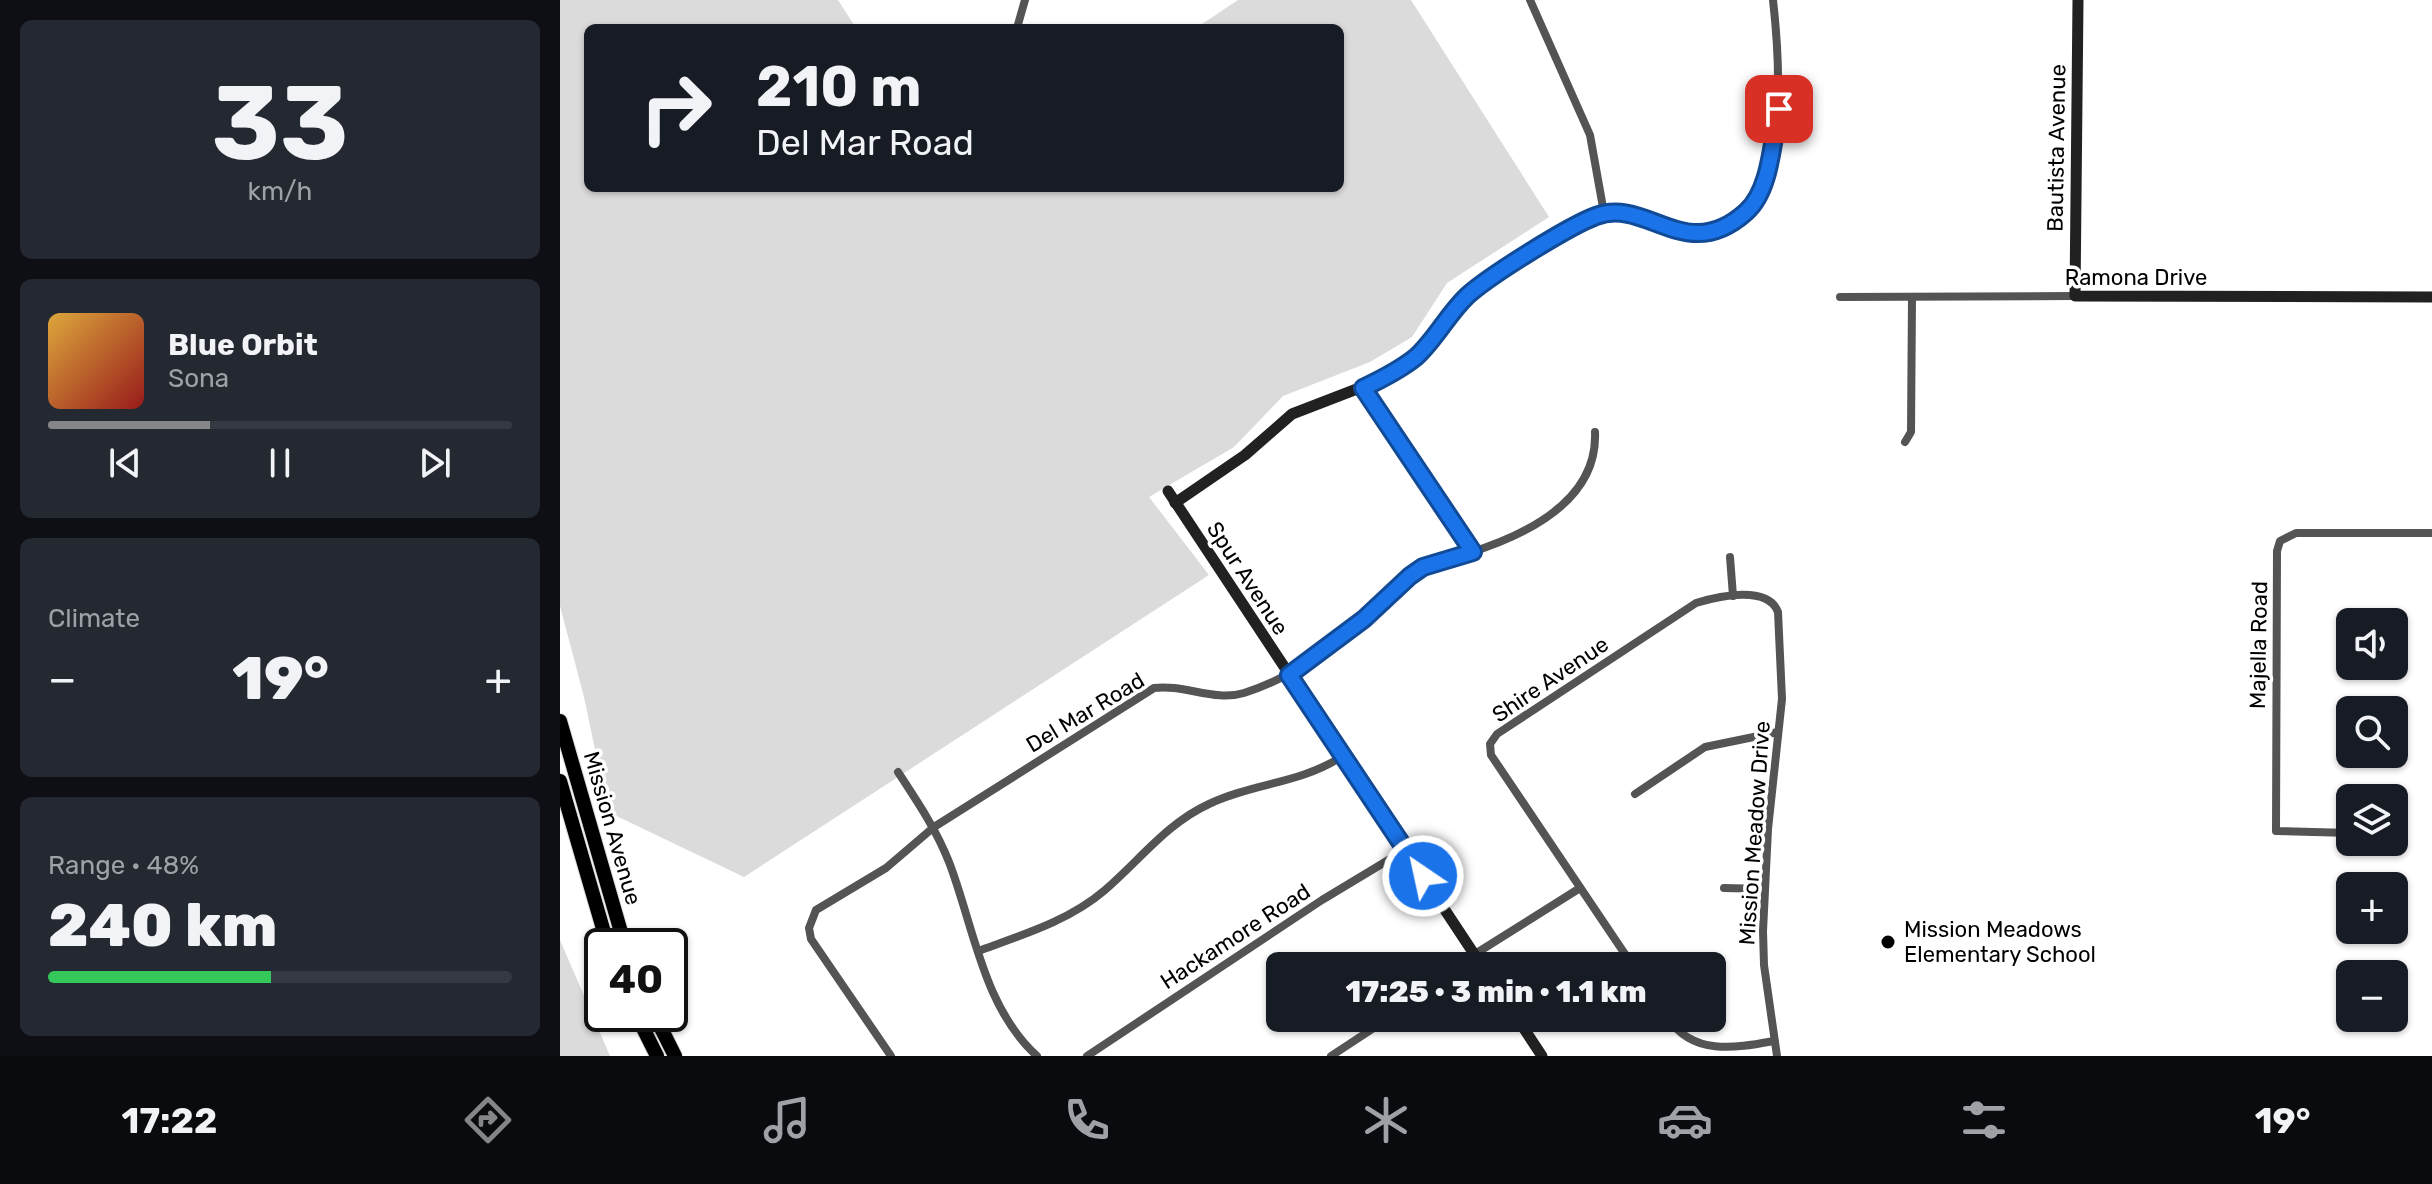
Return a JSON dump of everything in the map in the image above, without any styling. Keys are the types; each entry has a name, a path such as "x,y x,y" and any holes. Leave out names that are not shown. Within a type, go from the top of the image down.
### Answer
{"highway":[{"name":"Mission Avenue","path":"560,721 620,928"},
{"name":"Mission Avenue","path":"560,781 603,928"},
{"path":"645,1032 657,1056"},
{"path":"663,1032 675,1056"}],"street":[{"path":"1018,24 1025,0"},
{"path":"1530,0 1590,135 1604,213"},
{"path":"1175,503 1245,455 1292,414 1388,377 1417,356 1468,296 1580,222 1604,213 1624,213 1687,234 1707,233 1722,228 1755,202 1762,185 1779,109 1780,61 1773,0"},
{"name":"Bautista Avenue","path":"2075,296 2078,0"},
{"name":"Ramona Drive","path":"1840,297 2432,297"},
{"path":"1905,442 1911,432 1912,297"},
{"path":"1363,388 1473,552"},
{"name":"Del Mar Road","path":"891,1056 811,939 809,928 816,910 886,868 934,827 1154,688 1173,685 1216,695 1241,694 1289,675 1364,619 1423,567 1473,552 1548,517 1569,501 1591,469 1596,451 1595,432"},
{"name":"Spur Avenue","path":"1168,491 1470,952"},
{"name":"Majella Road","path":"2336,833 2276,831 2277,551 2280,541 2296,533 2432,533"},
{"path":"1730,557 1733,596"},
{"name":"Shire Avenue","path":"1623,952 1491,755 1490,744 1497,734 1696,603 1733,596 1767,597 1774,601 1778,612"},
{"name":"Mission Meadow Drive","path":"1777,1056 1764,965 1765,889 1782,699 1778,612"},
{"path":"1635,794 1705,747 1778,732"},
{"path":"978,951 1058,921 1081,908 1104,891 1169,829 1208,804 1249,789 1319,772 1341,757"},
{"path":"898,772 934,827 991,989 1037,1056"},
{"name":"Hackamore Road","path":"1087,1056 1322,900 1405,850"},
{"path":"1490,952 1580,888"},
{"path":"1724,888 1765,889"},
{"path":"1331,1056 1368,1032"},
{"path":"1526,1032 1542,1056"},
{"path":"1680,1032 1700,1044 1734,1048 1774,1041"}],"shaded area":[{"path":"560,0 838,0 853,24 584,24 584,192 1344,192 1344,24 1202,24 1238,0 1411,0 1549,217 1447,283 1412,337 1370,362 1283,396 1234,447 1149,497 1209,575 744,877 608,812 584,697 560,606"},
{"path":"560,940 584,996 584,1032 600,1032 610,1056 560,1056"}],"place":[{"name":"Mission Meadows Elementary School","path":"1888,942"}],"route":[{"path":"1423,876 1289,675 1364,619 1388,594 1423,567 1473,552 1363,388 1388,377 1417,356 1468,296 1580,222 1604,213 1624,213 1687,234 1707,233 1722,228 1746,212 1755,202 1762,185 1779,109"}]}
